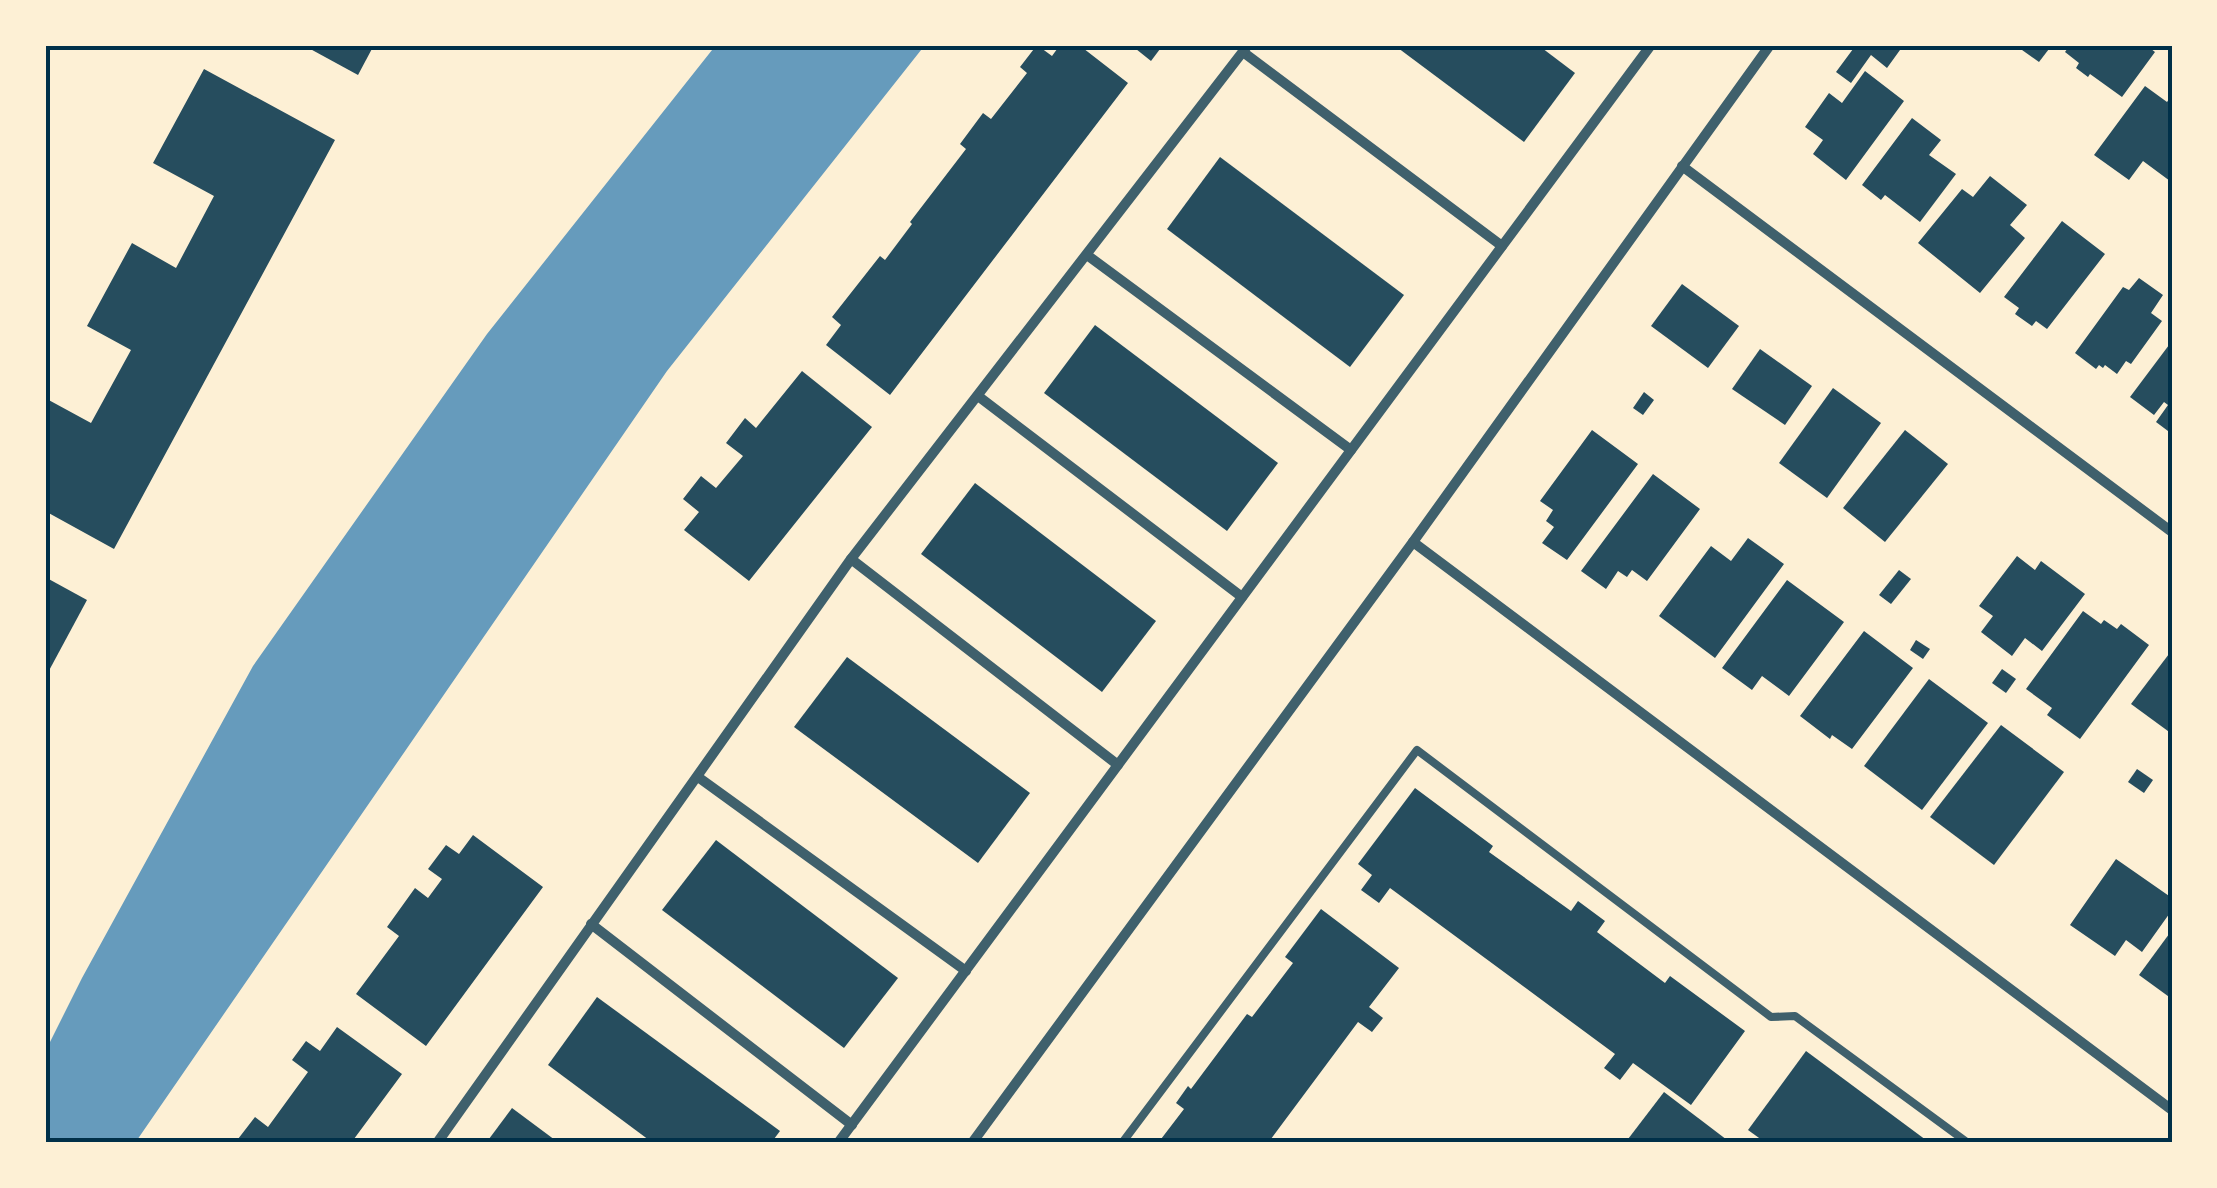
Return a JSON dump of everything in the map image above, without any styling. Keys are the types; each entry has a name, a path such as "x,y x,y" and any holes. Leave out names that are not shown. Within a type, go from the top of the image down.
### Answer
{"street":[{"path":"838,1143 1650,45"},
{"path":"972,1143 1770,45"},
{"path":"437,1143 851,559 1246,49 1502,246"},
{"path":"1682,166 2172,532"},
{"path":"1087,255 1351,450"},
{"path":"978,396 1242,597"},
{"path":"1412,542 2172,1110"},
{"path":"851,559 1118,765"},
{"path":"698,777 966,971"},
{"path":"592,924 852,1125"}],"lane":[{"path":"1122,1143 1417,750 1771,1017 1795,1016 1968,1143"}],"water":[{"path":"716,45 925,45 667,371 135,1143 45,1143 45,1052 253,666 487,334"}],"building":[{"path":"303,45 374,45 358,75"},
{"path":"1037,45 1052,56 1060,45 1079,45 1128,83 890,395 826,345 841,325 832,317 880,256 885,260 912,224 966,149 960,144 983,113 991,119 1027,73 1020,67"},
{"path":"1131,45 1163,45 1151,61"},
{"path":"1394,45 1538,45 1575,73 1524,142"},
{"path":"1856,45 1893,45 1900,50 1887,68 1871,55 1851,83 1836,72"},
{"path":"2015,45 2052,45 2039,62"},
{"path":"2070,45 2146,45 2155,52 2122,97 2076,68 2079,63 2065,52"},
{"path":"204,69 335,140 114,549 45,511 45,398 91,423 131,350 87,326 132,243 176,268 214,196 153,163"},
{"path":"1865,71 1904,101 1846,180 1813,154 1823,140 1805,127 1829,93 1842,103"},
{"path":"2145,86 2167,102 2172,95 2170,181 2143,161 2129,180 2094,155"},
{"path":"1912,118 1941,140 1929,155 1956,174 1920,222 1885,195 1881,200 1862,185"},
{"path":"1220,157 1404,295 1350,367 1167,229"},
{"path":"1990,176 2027,205 2010,225 2025,238 1980,293 1918,243 1962,189 1973,197"},
{"path":"2062,221 2105,254 2047,329 2036,321 2032,326 2015,314 2019,308 2004,297"},
{"path":"2139,278 2163,295 2151,313 2162,321 2131,364 2126,361 2117,374 2105,365 2096,369 2075,353 2123,287 2129,290"},
{"path":"1682,284 1739,326 1708,368 1651,326"},
{"path":"1095,325 1278,463 1227,531 1044,393"},
{"path":"2172,341 2172,434 2156,422 2168,405 2164,402 2154,415 2130,397"},
{"path":"1760,349 1812,386 1785,425 1732,389"},
{"path":"802,371 872,427 749,581 684,530 699,512 683,499 701,476 716,488 743,456 726,443 745,418 756,428"},
{"path":"1833,388 1881,423 1827,498 1779,463"},
{"path":"1644,392 1654,400 1643,415 1633,408"},
{"path":"1592,430 1638,464 1567,560 1542,543 1554,527 1546,521 1553,510 1540,501"},
{"path":"1905,430 1948,464 1885,542 1843,508"},
{"path":"1653,474 1700,509 1647,581 1632,570 1627,577 1618,571 1606,589 1581,571"},
{"path":"975,483 1156,621 1102,692 921,554"},
{"path":"1748,538 1784,564 1715,658 1659,616 1711,546 1731,561"},
{"path":"2017,556 2035,570 2041,561 2085,594 2042,651 2025,638 2012,656 1981,632 1993,616 1979,606"},
{"path":"1899,570 1911,579 1891,604 1879,595"},
{"path":"45,577 87,600 45,678"},
{"path":"1787,580 1844,622 1789,696 1762,676 1752,690 1722,668"},
{"path":"2083,611 2101,624 2104,620 2117,629 2121,624 2149,645 2080,739 2047,715 2052,708 2026,689"},
{"path":"1864,631 1913,668 1852,749 1832,735 1830,739 1800,716"},
{"path":"1916,640 1930,649 1923,659 1910,650"},
{"path":"2172,650 2172,734 2131,704"},
{"path":"847,657 1030,793 978,863 794,727"},
{"path":"2002,669 2016,679 2006,693 1992,683"},
{"path":"1929,679 1988,723 1922,810 1864,766"},
{"path":"2001,725 2064,772 1994,865 1930,817"},
{"path":"2137,769 2153,780 2144,793 2128,782"},
{"path":"1415,788 1493,846 1489,852 1571,911 1578,901 1605,921 1597,932 1665,983 1670,976 1745,1031 1691,1105 1633,1063 1620,1080 1604,1068 1615,1054 1390,888 1379,903 1361,890 1372,875 1358,864"},
{"path":"473,835 543,887 426,1046 356,994 399,936 387,927 415,888 428,898 442,879 428,869 446,845 459,854"},
{"path":"716,840 898,978 844,1048 662,910"},
{"path":"2116,859 2172,898 2172,910 2142,952 2126,940 2115,956 2070,925"},
{"path":"1321,909 1399,968 1369,1007 1383,1018 1372,1032 1358,1022 1268,1143 1158,1143 1184,1109 1176,1103 1247,1014 1252,1017 1293,963 1285,957"},
{"path":"2172,930 2172,999 2139,975"},
{"path":"597,997 780,1131 771,1143 653,1143 548,1065"},
{"path":"337,1027 402,1074 351,1143 244,1143 238,1139 255,1117 268,1127 308,1072 292,1060 306,1041 320,1051"},
{"path":"1806,1051 1930,1143 1766,1143 1748,1130"},
{"path":"1664,1092 1731,1143 1625,1143"},
{"path":"512,1108 559,1143 486,1143"}]}
